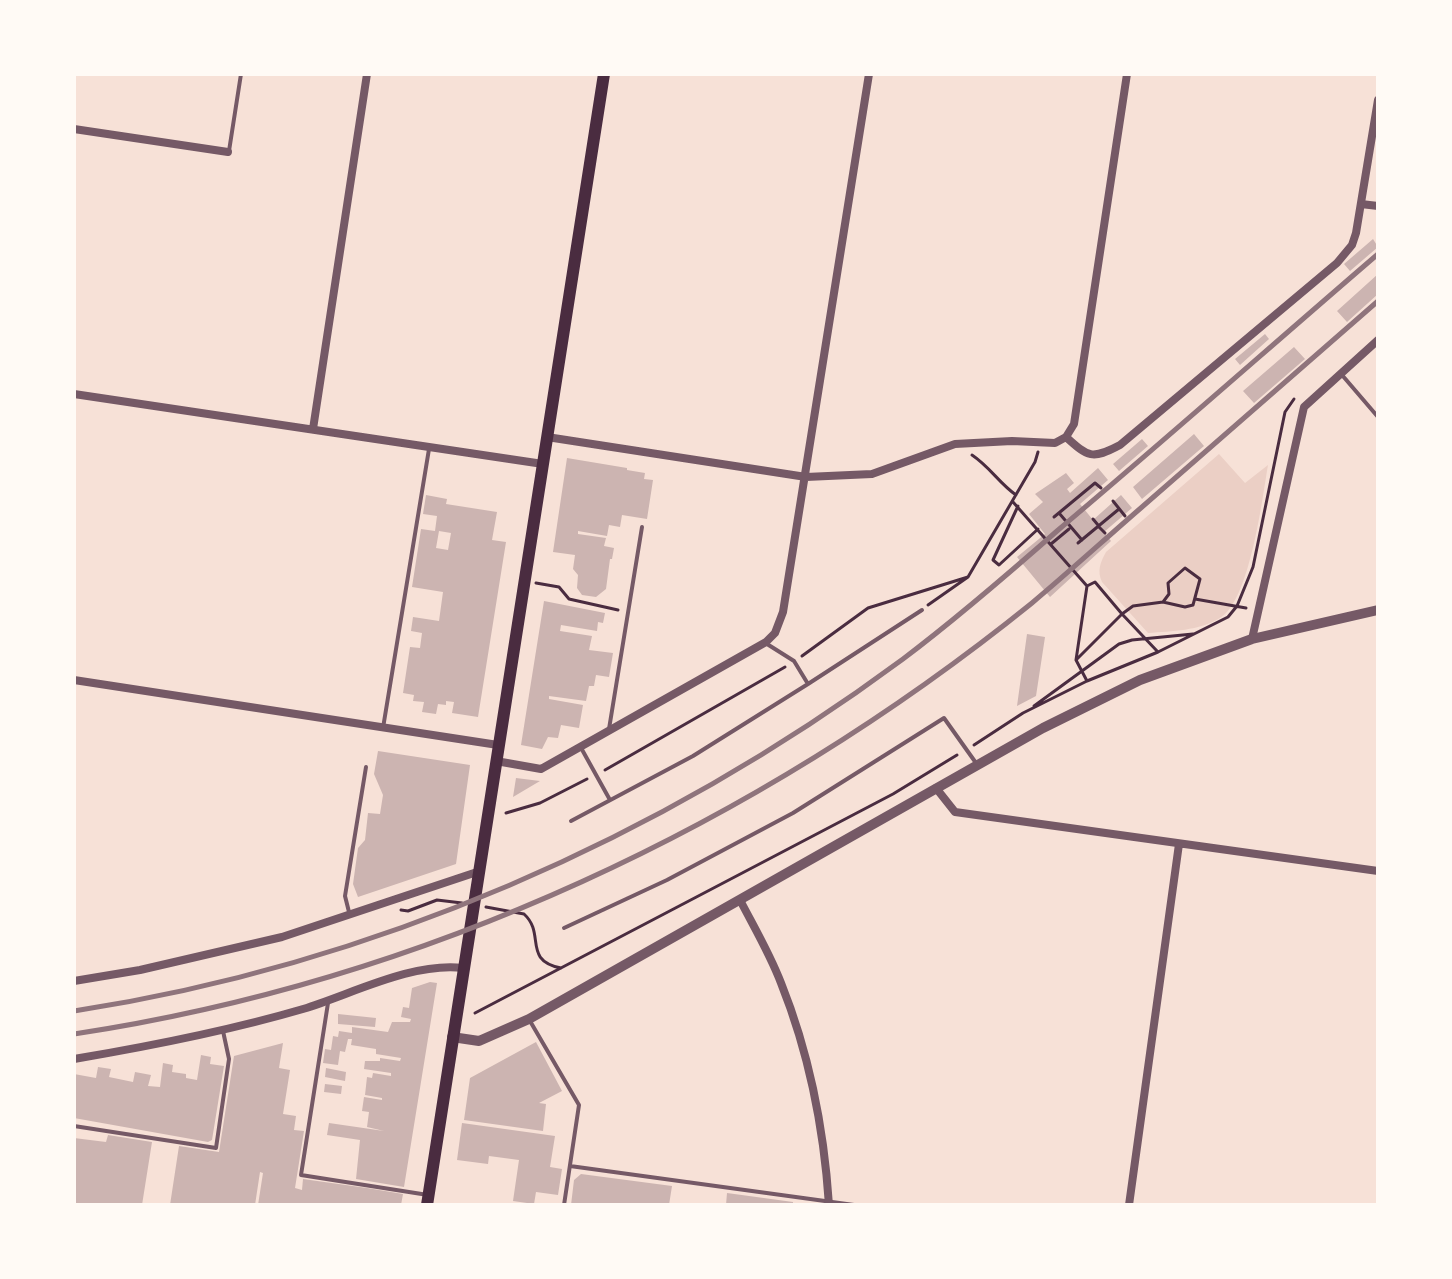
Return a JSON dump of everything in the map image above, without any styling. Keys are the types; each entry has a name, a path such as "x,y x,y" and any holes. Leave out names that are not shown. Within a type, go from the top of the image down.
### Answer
{"main road":[{"path":"427,1200 604,74"}],"street":[{"path":"313,429 367,74"},
{"path":"496,761 541,769 766,642 775,633 783,612 806,477 869,74"},
{"path":"547,437 806,477 872,474 955,444 1012,441 1040,444 1055,443 1066,437 1074,424 1127,74"},
{"path":"1066,437 1085,454 1098,455 1120,445 1337,263 1352,245 1378,100"},
{"path":"74,129 228,152"},
{"path":"1361,204 1378,206"},
{"path":"1252,639 1304,407 1378,340"},
{"path":"74,394 543,464"},
{"path":"452,1037 479,1041 529,1019 1043,728 1140,680 1252,639 1378,610"},
{"path":"74,680 498,745"},
{"path":"936,788 955,812 1378,871"},
{"path":"1129,1205 1179,844"},
{"path":"74,981 140,970 282,937 477,872"},
{"path":"740,900 780,982 805,1055 822,1135 829,1203"},
{"path":"74,1059 223,1031 419,970 443,965 463,968"}],"lane":[{"path":"228,152 241,74"},
{"path":"1341,374 1378,417"},
{"path":"383,728 429,447"},
{"path":"609,729 642,527"},
{"path":"571,821 693,756 922,610"},
{"path":"766,642 794,661 808,684"},
{"path":"564,928 667,880 793,813 944,718 978,765"},
{"path":"580,746 610,800"},
{"path":"350,915 345,896 366,767"},
{"path":"329,1000 301,1175 427,1200"},
{"path":"529,1019 579,1105 564,1205"},
{"path":"74,1126 216,1148 229,1059 223,1031"},
{"path":"570,1166 854,1205"}],"path":[{"path":"1023,713 1219,623 1237,606 1253,567 1285,412 1302,391"},
{"path":"955,444 985,464 1001,485 1016,495"},
{"path":"922,610 968,577 1035,462 1040,444"},
{"path":"1080,504 1076,499 1054,517 1095,483 1101,488"},
{"path":"1113,501 1125,516"},
{"path":"1012,502 1087,586 1076,660 1087,681"},
{"path":"1018,506 993,560 999,565 1038,529"},
{"path":"1098,526 1078,543 1119,509"},
{"path":"1059,513 1082,540"},
{"path":"1093,519 1105,533"},
{"path":"1051,544 1071,527"},
{"path":"1076,660 1133,606 1163,602 1185,607 1193,605 1200,579 1185,568 1168,583 1169,594 1163,602"},
{"path":"506,813 540,803 595,775 794,661 868,608 968,577"},
{"path":"524,581 559,587 569,599 628,611"},
{"path":"1087,586 1095,582 1158,652"},
{"path":"1195,599 1258,611"},
{"path":"475,1013 893,794 1023,713 1107,651 1132,640 1197,633"},
{"path":"533,926 539,959 547,965 564,968"}],"shaded area":[{"path":"1219,454 1245,483 1268,465 1247,571 1230,608 1220,618 1185,630 1148,633 1102,582 1099,571 1102,560 1106,552"}],"building":[{"path":"1373,239 1378,247 1350,271 1344,264"},
{"path":"1378,274 1378,294 1347,322 1337,311"},
{"path":"1265,334 1269,339 1240,365 1235,359"},
{"path":"1294,347 1305,359 1254,403 1243,391"},
{"path":"1194,434 1204,446 1142,499 1133,487"},
{"path":"1142,439 1148,446 1119,471 1113,464"},
{"path":"567,458 627,468 645,473 644,479 653,480 647,519 622,515 620,527 609,525 607,536 578,531 578,534 606,538 604,546 614,548 606,589 596,597 582,595 577,588 578,575 573,569 575,555 553,552"},
{"path":"1098,468 1108,480 1080,504 1093,520 1121,495 1132,508 1104,532 1111,541 1050,597 1017,557 1045,534 1029,514 1043,502 1035,494 1066,473 1074,483 1067,489 1070,493"},
{"path":"426,495 447,499 446,504 497,512 492,540 506,542 478,717 452,713 454,702 446,701 446,705 438,704 436,714 422,712 424,702 413,701 414,695 403,693 410,647 420,648 422,633 411,631 413,617 439,621 443,592 412,587 421,529 435,531 437,516 423,514","holes":["439,531 451,533 448,550 436,548"]},
{"path":"544,601 605,613 603,623 598,622 597,631 561,625 560,631 592,636 589,650 613,653 609,677 596,675 594,686 589,686 586,701 549,696 549,699 583,705 579,728 561,725 558,738 548,737 542,749 521,745"},
{"path":"1027,634 1045,637 1036,696 1017,706"},
{"path":"378,751 470,765 456,864 358,897 353,884 358,848 365,840 368,813 380,814 383,795 374,774"},
{"path":"516,778 540,781 513,797"},
{"path":"437,983 404,1187 356,1179 360,1140 327,1135 329,1123 384,1131 367,1127 369,1112 362,1111 364,1097 382,1100 365,1095 367,1077 372,1078 373,1073 391,1076 391,1073 364,1069 365,1061 380,1061 380,1058 400,1061 401,1058 376,1054 376,1049 351,1045 352,1039 348,1039 345,1052 340,1051 338,1065 323,1063 325,1049 331,1050 333,1036 338,1037 339,1031 352,1033 352,1027 388,1032 392,1022 410,1022 411,1019 401,1017 403,1007 409,1008 412,988"},
{"path":"338,1014 376,1018 375,1027 338,1024"},
{"path":"536,1042 562,1091 539,1103 546,1104 543,1131 464,1120 470,1078"},
{"path":"283,1043 279,1068 290,1070 283,1114 296,1116 294,1130 304,1131 295,1188 302,1190 303,1179 367,1188 403,1194 401,1205 258,1205 263,1173 260,1172 255,1205 170,1205 179,1146 219,1152 234,1056"},
{"path":"201,1055 211,1057 210,1064 224,1066 212,1140 208,1142 74,1118 74,1074 96,1078 98,1067 111,1069 109,1077 133,1082 135,1072 151,1075 148,1086 160,1087 163,1063 173,1065 172,1072 197,1080"},
{"path":"326,1068 346,1072 345,1081 325,1077"},
{"path":"325,1084 342,1086 341,1094 324,1092"},
{"path":"462,1123 555,1136 550,1167 562,1169 558,1195 536,1192 534,1204 513,1201 519,1160 489,1156 488,1164 457,1160"},
{"path":"108,1135 152,1142 142,1205 74,1205 74,1138 106,1142"},
{"path":"581,1174 672,1186 669,1205 571,1205 574,1180"},
{"path":"727,1193 793,1202 793,1205 726,1205"}],"railway":[{"path":"74,1011 186,990 296,962 404,927 510,885 613,837 713,783 810,724 942,628 1378,254"},
{"path":"74,1034 205,1009 333,976 459,933 582,882 701,823 816,757 926,683 1032,603 1378,301"}]}
